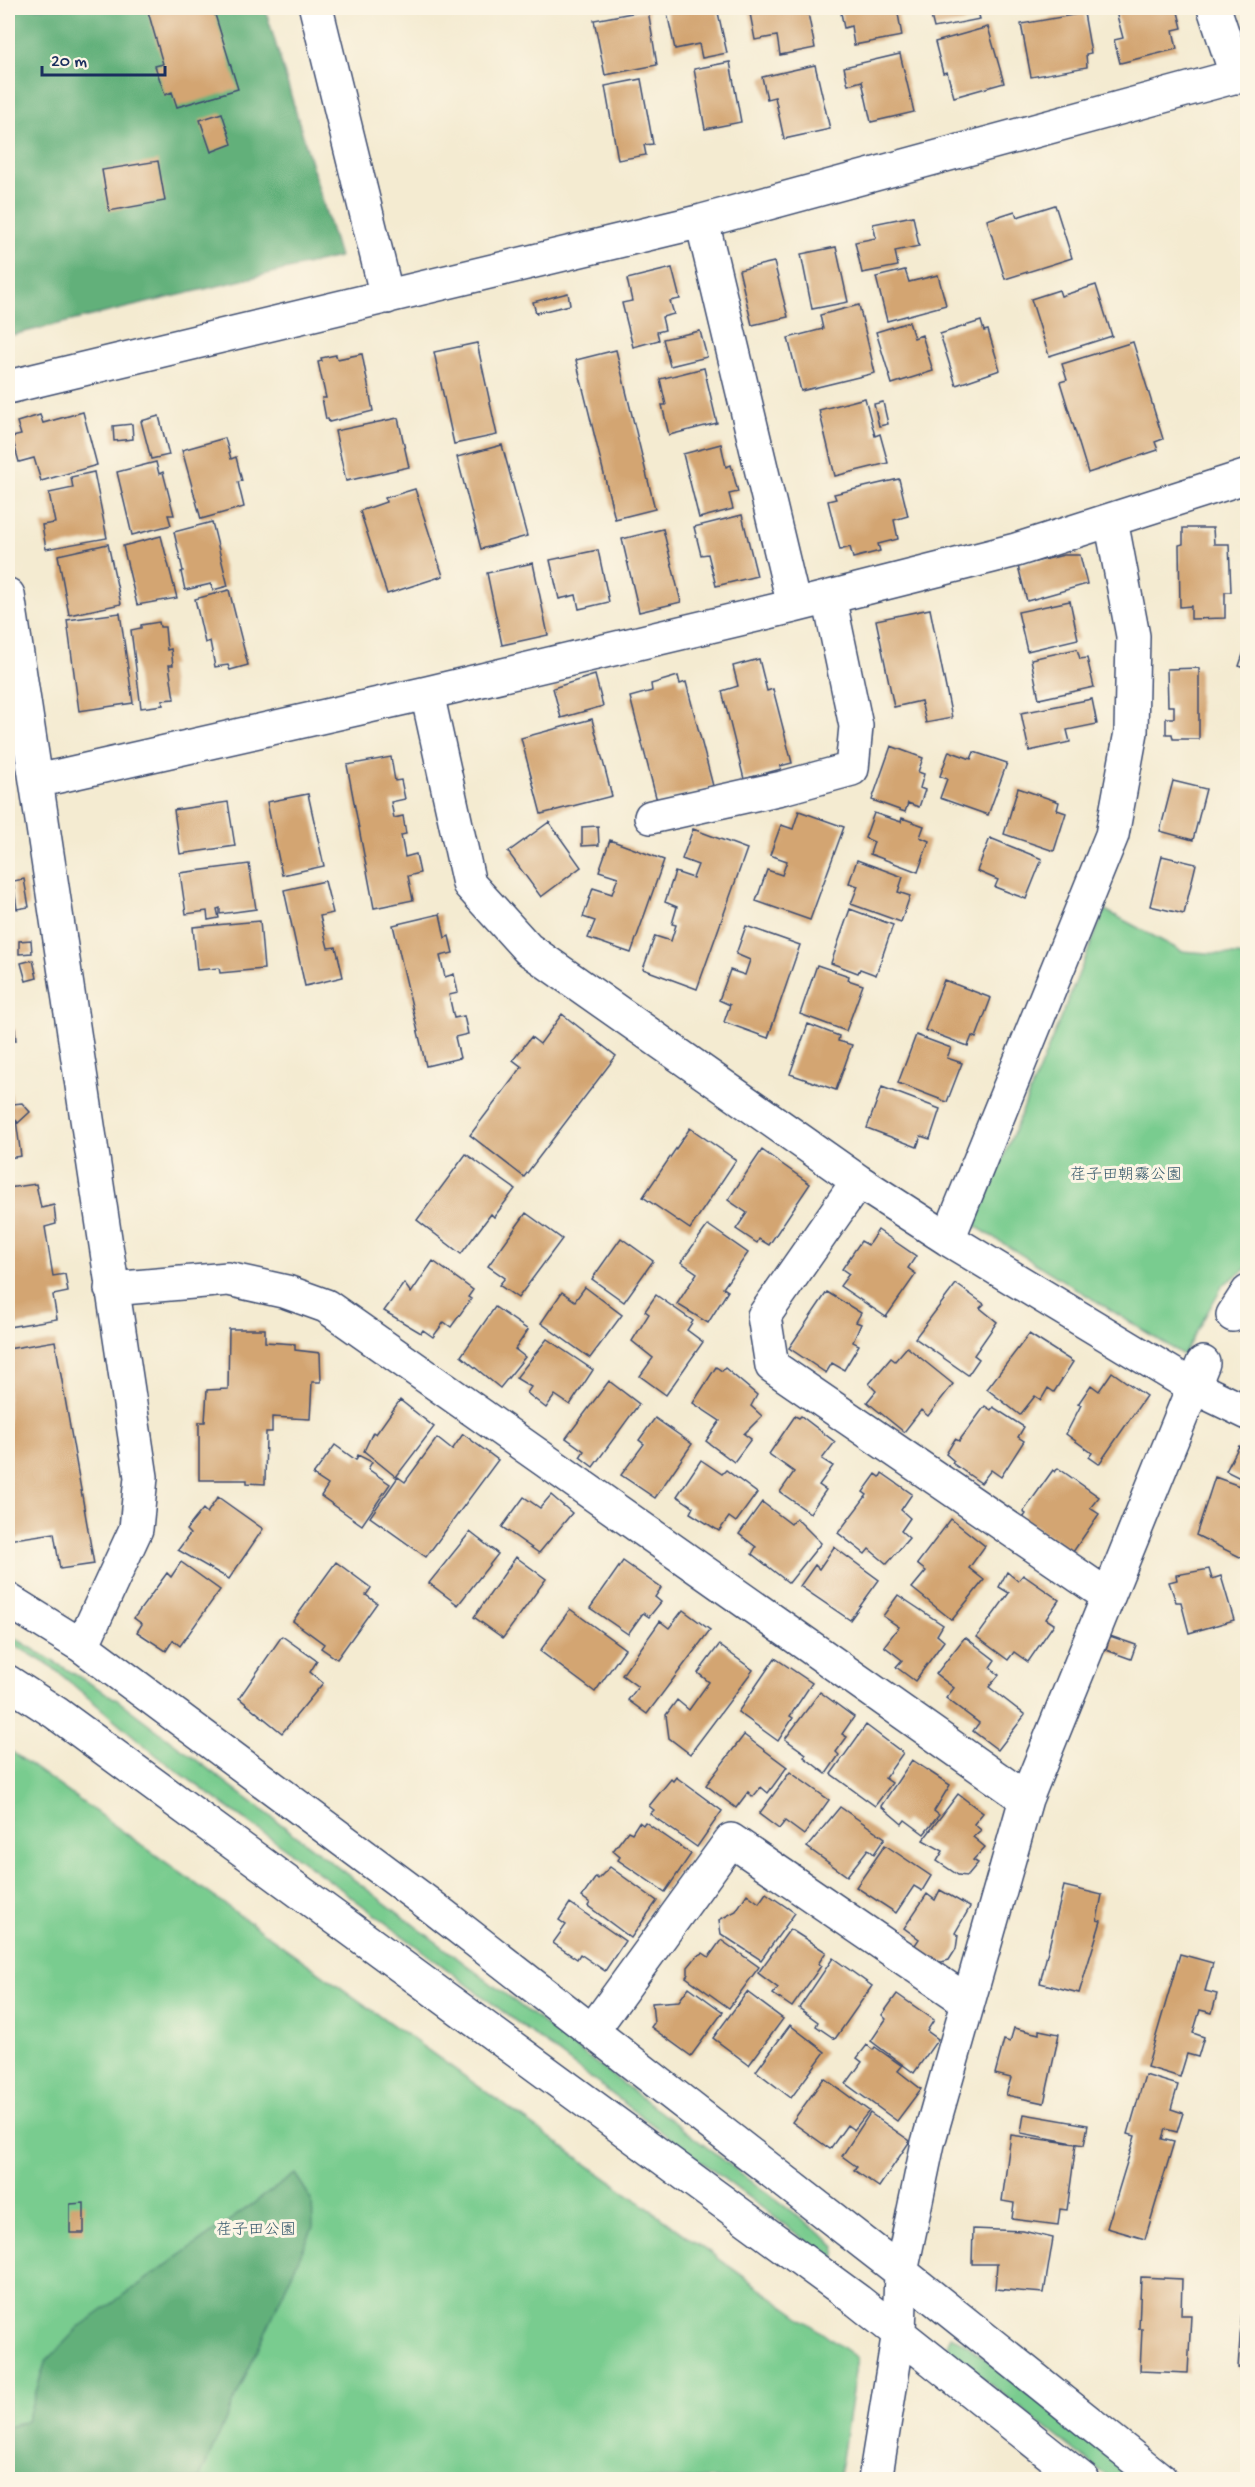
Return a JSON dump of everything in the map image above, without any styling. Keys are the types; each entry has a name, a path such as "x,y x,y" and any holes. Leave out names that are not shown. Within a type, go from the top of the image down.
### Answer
{"street":[{"path":"316,8 387,297"},
{"path":"8,387 702,221 1243,75 1214,8"},
{"path":"702,221 794,606"},
{"path":"37,781 427,693 794,606 1016,550 1248,476"},
{"path":"948,1239 1112,835 1131,732 1133,636 1111,520"},
{"path":"8,595 141,1477 136,1529 82,1646"},
{"path":"651,817 782,788 852,769 856,726 829,597"},
{"path":"427,693 469,884 528,949 858,1181 948,1239 1198,1375 1248,1413"},
{"path":"858,1181 764,1316 772,1366 1108,1596"},
{"path":"111,1289 228,1279 287,1292 326,1306 1026,1799"},
{"path":"875,2480 899,2332 901,2272 928,2143 1026,1799 1198,1375"},
{"path":"8,1600 82,1646 430,1905 901,2272 1161,2480"},
{"path":"8,1682 56,1713 899,2332 1083,2480"},
{"path":"592,2031 731,1840 968,2002"}],"green space":[{"path":"8,8 265,8 339,257 8,336"},
{"name":"荏子田朝霧公園","path":"1105,910 1181,951 1247,956 1247,1268 1223,1285 1183,1355 975,1226"},
{"path":"8,1634 116,1699 829,2240 836,2247 835,2256 831,2258 826,2256 329,1880 162,1760 52,1667 8,1641"},
{"name":"荏子田公園","path":"8,1749 857,2358 839,2479 8,2479"},
{"path":"295,2174 312,2200 313,2227 199,2479 8,2479 8,2427 27,2421 45,2363 79,2327"},
{"path":"950,2336 962,2341 1137,2479 1111,2479 949,2352 947,2343"}],"building":[{"path":"147,8 213,8 238,89 177,107 172,92 165,95 155,66 163,64"},
{"path":"666,8 717,8 727,53 702,58 699,44 675,49"},
{"path":"749,8 807,8 815,48 780,55 777,36 755,40"},
{"path":"840,8 897,8 902,36 854,45 851,26 844,28"},
{"path":"929,8 977,8 980,19 934,28"},
{"path":"1115,8 1177,8 1182,28 1173,30 1177,49 1120,63 1114,40 1123,38"},
{"path":"648,10 657,65 605,75 594,20"},
{"path":"1084,13 1091,53 1086,54 1087,67 1031,77 1021,24"},
{"path":"988,27 1004,83 954,97 947,72 943,73 935,42"},
{"path":"900,54 914,112 871,122 862,81 848,85 844,67"},
{"path":"730,62 741,122 705,129 694,69"},
{"path":"815,65 830,129 784,139 775,97 767,99 762,77"},
{"path":"641,79 653,144 644,145 646,155 618,160 605,86"},
{"path":"222,113 232,144 211,152 200,120"},
{"path":"158,161 165,201 109,211 102,170"},
{"path":"1055,205 1072,258 1005,279 987,220 1015,211 1017,217"},
{"path":"913,216 919,246 895,251 898,266 862,273 855,242 876,238 873,224"},
{"path":"836,247 848,302 812,309 801,254"},
{"path":"774,262 788,317 752,325 739,270"},
{"path":"672,268 680,299 670,301 674,314 662,317 665,330 657,332 659,340 633,347 622,303 632,301 627,279"},
{"path":"905,270 909,282 938,275 946,305 887,321 876,277"},
{"path":"1096,285 1112,336 1049,356 1031,299 1059,290 1061,296"},
{"path":"568,293 570,305 536,313 533,302"},
{"path":"859,305 875,373 801,391 788,338 823,329 820,315"},
{"path":"981,321 984,331 988,330 1000,370 956,385 940,334"},
{"path":"909,322 914,338 922,335 933,371 892,384 876,332"},
{"path":"700,331 707,357 670,366 663,339"},
{"path":"1133,342 1163,439 1155,442 1158,450 1088,473 1060,382 1067,380 1062,364"},
{"path":"477,343 497,435 454,444 434,352"},
{"path":"616,350 655,509 615,519 576,360"},
{"path":"362,354 373,411 329,422 326,419 322,398 326,398 318,362 322,361 321,358 336,355 337,359"},
{"path":"704,368 717,423 669,435 662,405 666,405 660,379"},
{"path":"865,398 875,436 880,434 888,463 835,476 819,410"},
{"path":"883,402 888,424 879,426 874,404"},
{"path":"83,412 97,465 41,481 34,458 19,462 12,437 21,435 17,422 40,415 43,423"},
{"path":"159,416 169,455 151,459 141,421"},
{"path":"398,418 409,467 346,481 335,431"},
{"path":"132,424 133,439 114,441 113,426"},
{"path":"225,438 231,459 236,457 242,481 238,482 244,507 201,519 182,450"},
{"path":"721,444 726,467 731,465 738,492 729,494 733,509 699,518 683,454"},
{"path":"502,445 527,536 481,549 457,457"},
{"path":"156,462 159,474 163,472 174,515 168,515 171,525 132,535 117,472"},
{"path":"94,472 107,538 46,549 42,525 55,523 49,493 73,488 71,477"},
{"path":"899,479 908,516 894,520 898,539 878,544 880,551 853,558 850,547 840,550 828,501 836,499 834,494"},
{"path":"415,489 443,576 387,594 360,511 386,502 385,498"},
{"path":"742,515 757,576 716,586 708,554 701,555 694,527"},
{"path":"212,522 228,586 213,590 211,584 185,590 174,532"},
{"path":"1183,528 1213,528 1214,544 1229,544 1231,592 1225,592 1225,618 1191,619 1191,606 1180,607 1179,545 1183,544"},
{"path":"663,529 681,602 639,612 622,539"},
{"path":"161,536 177,598 137,605 123,546"},
{"path":"108,544 121,604 69,615 58,555"},
{"path":"598,550 609,602 579,609 576,595 559,599 550,560"},
{"path":"1064,555 1080,555 1087,584 1027,601 1018,566"},
{"path":"533,563 548,635 502,645 487,573"},
{"path":"229,590 248,665 230,670 228,665 215,667 210,641 205,643 195,599"},
{"path":"1070,601 1078,639 1027,651 1018,612"},
{"path":"930,609 952,718 926,723 921,701 894,707 876,620"},
{"path":"120,613 133,703 79,711 67,620"},
{"path":"159,622 160,627 165,627 167,650 171,649 173,665 169,665 174,699 162,700 163,705 141,708 131,630 141,628 141,625"},
{"path":"1248,643 1248,669 1239,666"},
{"path":"1077,649 1080,659 1087,658 1094,687 1039,699 1031,659"},
{"path":"759,659 767,691 773,689 792,763 780,766 781,769 744,779 722,691 738,686 733,666"},
{"path":"1199,668 1199,739 1173,739 1172,734 1166,734 1166,718 1174,718 1174,706 1168,706 1167,669"},
{"path":"595,675 603,706 561,718 553,688"},
{"path":"678,676 680,684 686,682 713,786 657,801 630,697 652,691 651,684"},
{"path":"1092,699 1097,724 1067,730 1070,742 1029,751 1021,713"},
{"path":"592,719 612,796 541,814 521,738"},
{"path":"891,746 923,758 918,772 924,774 920,788 925,790 919,807 908,803 905,812 872,800"},
{"path":"949,751 971,759 974,752 1007,763 988,815 940,798 947,779 940,776"},
{"path":"391,757 395,781 401,780 405,799 391,802 394,818 403,816 406,834 401,835 405,857 416,854 420,873 408,876 413,900 374,908 347,765"},
{"path":"1173,781 1206,789 1193,840 1160,831"},
{"path":"1018,788 1059,802 1057,810 1066,813 1054,851 1004,834"},
{"path":"308,794 324,866 282,875 267,802"},
{"path":"228,802 235,846 180,854 174,810"},
{"path":"799,811 844,827 810,920 756,901 767,870 782,875 787,861 770,855 781,825 793,829"},
{"path":"874,813 901,822 902,818 924,826 920,837 929,841 918,872 870,854 874,842 865,838"},
{"path":"549,822 581,867 541,897 508,852"},
{"path":"598,826 599,845 582,846 582,827"},
{"path":"693,829 747,849 697,989 643,969 655,936 671,941 676,925 672,924 677,907 665,902 675,872 693,878 698,865 682,859"},
{"path":"990,838 1042,859 1026,899 995,887 998,880 977,871"},
{"path":"610,840 664,860 631,953 588,938 595,921 583,917 593,888 612,894 618,877 599,871"},
{"path":"1162,856 1196,864 1184,914 1150,906"},
{"path":"857,860 903,877 898,892 910,896 901,922 851,904 858,886 849,883"},
{"path":"249,864 256,909 220,914 220,908 217,909 219,918 208,920 207,911 186,914 180,873"},
{"path":"24,879 29,907 17,909 13,881"},
{"path":"325,881 333,913 320,916 328,948 336,947 343,977 305,986 284,890"},
{"path":"850,909 893,925 876,975 860,969 858,973 831,963"},
{"path":"440,914 445,938 449,936 453,953 440,956 445,977 454,974 458,993 449,995 454,1018 464,1016 468,1034 455,1037 460,1058 426,1066 393,925"},
{"path":"260,921 264,969 220,973 219,968 197,970 193,927"},
{"path":"746,926 800,945 768,1038 724,1022 730,1005 719,1000 730,970 745,975 750,960 736,954"},
{"path":"8,929 15,966 8,967"},
{"path":"31,940 32,953 19,954 19,941"},
{"path":"33,960 37,978 26,981 21,963"},
{"path":"817,965 849,976 848,980 863,985 846,1031 800,1014"},
{"path":"944,980 991,998 976,1038 972,1036 968,1046 925,1030"},
{"path":"562,1014 616,1056 524,1177 470,1135 522,1067 513,1060 531,1037 540,1044"},
{"path":"808,1024 839,1036 838,1041 852,1045 836,1090 790,1074"},
{"path":"8,1026 15,1029 16,1041 12,1041 12,1044 8,1044"},
{"path":"916,1035 951,1048 947,1058 962,1063 947,1102 898,1083"},
{"path":"8,1078 13,1104 22,1103 30,1112 18,1123 16,1120 21,1156 8,1158"},
{"path":"882,1087 940,1109 930,1139 921,1136 917,1147 867,1128"},
{"path":"690,1128 736,1160 690,1229 643,1197"},
{"path":"762,1150 810,1184 769,1245 759,1239 757,1243 736,1229 747,1213 728,1200"},
{"path":"466,1154 515,1189 494,1217 491,1214 461,1254 417,1220"},
{"path":"36,1184 41,1208 54,1205 56,1224 45,1227 53,1276 65,1274 68,1292 53,1295 57,1319 8,1327 8,1188"},
{"path":"526,1213 562,1239 518,1298 499,1285 505,1278 488,1266"},
{"path":"708,1225 748,1253 723,1288 728,1291 708,1323 677,1304 697,1273 681,1262"},
{"path":"878,1230 916,1256 908,1268 916,1274 886,1317 840,1286 849,1274 842,1269 861,1241 868,1245"},
{"path":"621,1238 653,1261 624,1302 592,1279"},
{"path":"433,1261 473,1290 468,1297 471,1299 451,1327 444,1322 433,1337 423,1330 421,1333 384,1311 404,1283 411,1293"},
{"path":"956,1284 984,1304 980,1308 997,1322 974,1355 979,1359 968,1375 915,1338"},
{"path":"585,1287 622,1315 590,1358 541,1323 562,1292 575,1301"},
{"path":"827,1292 861,1313 856,1322 861,1324 853,1342 859,1345 844,1370 832,1363 826,1373 789,1348"},
{"path":"656,1295 693,1321 687,1330 703,1342 666,1395 640,1376 653,1358 632,1341 649,1314 645,1311"},
{"path":"495,1307 528,1330 515,1349 525,1357 500,1388 461,1356"},
{"path":"229,1329 265,1329 265,1342 295,1344 295,1350 320,1353 321,1382 312,1382 310,1419 272,1417 272,1432 266,1432 265,1484 247,1483 247,1480 199,1480 199,1422 205,1422 207,1390 228,1389"},
{"path":"1029,1334 1073,1362 1054,1392 1048,1388 1041,1400 1035,1396 1020,1415 987,1389"},
{"path":"547,1339 593,1370 570,1405 555,1395 546,1408 527,1393 531,1387 516,1378"},
{"path":"55,1341 94,1564 60,1569 54,1533 8,1540 8,1349"},
{"path":"907,1347 953,1384 928,1416 921,1410 904,1432 867,1402 876,1391 869,1384 891,1358 895,1361"},
{"path":"716,1367 722,1371 725,1368 757,1395 751,1406 762,1416 744,1434 751,1439 734,1462 706,1441 720,1421 693,1403"},
{"path":"1112,1372 1146,1396 1099,1464 1089,1457 1092,1453 1066,1434 1081,1405 1078,1404 1091,1385 1099,1391"},
{"path":"609,1381 639,1404 593,1467 580,1457 584,1451 566,1438"},
{"path":"400,1400 434,1427 396,1477 364,1451 373,1432 376,1434"},
{"path":"985,1406 991,1410 993,1407 1024,1427 1018,1437 1024,1441 1001,1477 991,1470 981,1483 952,1463 954,1461 946,1454 955,1439 959,1441"},
{"path":"795,1416 799,1418 801,1416 835,1442 822,1459 833,1466 819,1485 826,1490 810,1513 780,1492 794,1472 769,1454"},
{"path":"655,1418 692,1444 655,1498 621,1475 644,1444 639,1440"},
{"path":"463,1434 498,1460 426,1557 370,1517 398,1477 405,1482 437,1438 452,1450"},
{"path":"335,1445 356,1460 358,1455 372,1462 368,1469 390,1484 362,1525 321,1496 328,1485 313,1475"},
{"path":"1239,1446 1248,1450 1248,1482 1226,1471"},
{"path":"701,1460 722,1474 726,1470 757,1493 736,1522 729,1517 719,1531 690,1513 693,1507 677,1496"},
{"path":"1058,1468 1099,1497 1090,1508 1099,1514 1073,1552 1023,1518 1026,1514 1023,1512 1053,1470 1055,1472"},
{"path":"882,1473 912,1494 901,1510 910,1518 901,1531 909,1538 887,1564 869,1549 865,1554 838,1533 867,1495 863,1492 876,1474 880,1477"},
{"path":"1215,1477 1248,1489 1248,1552 1244,1559 1196,1535"},
{"path":"551,1495 572,1513 539,1553 502,1527 524,1497 540,1508"},
{"path":"218,1497 263,1529 229,1579 178,1550 190,1534 186,1530 203,1509 207,1513"},
{"path":"762,1502 791,1524 796,1518 821,1543 789,1583 752,1554 756,1547 739,1534"},
{"path":"951,1519 985,1546 969,1568 984,1580 952,1620 912,1588 926,1571 917,1564"},
{"path":"470,1532 498,1554 458,1605 429,1583"},
{"path":"834,1547 879,1580 850,1620 800,1586 815,1565 819,1569"},
{"path":"516,1557 546,1579 503,1638 474,1617"},
{"path":"623,1561 661,1588 655,1597 661,1602 649,1617 643,1613 628,1634 590,1608"},
{"path":"181,1562 220,1590 180,1646 173,1640 166,1651 137,1632 142,1624 134,1618 167,1573 171,1577"},
{"path":"336,1562 371,1588 366,1595 377,1603 337,1659 321,1648 324,1644 293,1621"},
{"path":"1209,1569 1212,1579 1221,1576 1234,1620 1189,1633 1181,1602 1176,1602 1169,1582 1177,1580 1176,1575"},
{"path":"1007,1572 1018,1581 1023,1575 1059,1600 1046,1619 1054,1624 1028,1662 1014,1652 1008,1660 977,1637 1009,1593 999,1587"},
{"path":"898,1595 943,1625 937,1635 944,1641 915,1681 896,1667 902,1660 884,1646 899,1627 883,1616"},
{"path":"570,1609 625,1649 595,1692 540,1651"},
{"path":"683,1610 710,1630 647,1714 628,1700 638,1687 622,1675 660,1621 669,1628"},
{"path":"282,1636 317,1661 310,1672 323,1683 282,1733 239,1698"},
{"path":"1110,1636 1136,1645 1131,1659 1106,1650"},
{"path":"965,1637 995,1660 990,1667 999,1675 989,1687 1025,1715 998,1750 973,1731 979,1723 946,1698 954,1688 936,1674"},
{"path":"719,1645 753,1670 690,1754 669,1738 666,1715 677,1700 689,1710 709,1682 698,1673"},
{"path":"775,1658 812,1683 790,1716 793,1718 778,1741 738,1712"},
{"path":"820,1692 854,1717 842,1734 847,1737 836,1752 839,1755 826,1774 804,1757 806,1754 785,1739"},
{"path":"866,1725 903,1753 885,1778 892,1783 875,1806 831,1774"},
{"path":"744,1735 787,1767 768,1793 761,1787 753,1797 748,1792 736,1808 706,1785"},
{"path":"912,1760 950,1785 934,1811 939,1815 924,1834 905,1820 902,1824 881,1806"},
{"path":"790,1772 829,1800 804,1835 785,1821 779,1829 759,1814"},
{"path":"676,1777 722,1811 697,1847 650,1814 654,1810 649,1806 671,1779 673,1781"},
{"path":"958,1794 983,1813 974,1824 981,1830 973,1837 985,1847 973,1860 978,1863 967,1876 958,1875 937,1861 943,1851 923,1840"},
{"path":"840,1807 885,1838 874,1854 868,1849 847,1876 807,1847"},
{"path":"639,1822 643,1825 645,1822 691,1854 665,1892 618,1860 620,1857 613,1851 628,1831 632,1833"},
{"path":"885,1845 931,1876 922,1891 914,1886 896,1913 856,1887"},
{"path":"610,1867 657,1901 631,1938 588,1906 590,1903 582,1897 596,1877 598,1879"},
{"path":"1064,1886 1102,1895 1097,1920 1101,1921 1079,1993 1040,1983"},
{"path":"940,1890 970,1907 955,1933 958,1935 956,1949 949,1960 938,1963 913,1948 919,1939 904,1928 927,1894 935,1900"},
{"path":"766,1893 795,1913 761,1960 721,1934 719,1920 736,1911 747,1894 759,1903"},
{"path":"570,1903 625,1941 605,1971 580,1954 577,1959 553,1943 566,1925 559,1920"},
{"path":"790,1929 826,1952 818,1964 821,1966 792,2007 773,1994 778,1988 758,1973"},
{"path":"721,1940 759,1967 729,2008 686,1977 688,1967 697,1956 703,1953 709,1957"},
{"path":"1180,1954 1213,1963 1205,1991 1217,1994 1212,2013 1200,2010 1193,2033 1204,2037 1198,2057 1187,2054 1180,2077 1147,2067"},
{"path":"833,1958 872,1986 835,2039 816,2026 818,2022 799,2008"},
{"path":"689,1987 723,2012 691,2056 651,2027 654,2023 652,2003 679,2001"},
{"path":"747,1992 783,2019 749,2065 713,2038"},
{"path":"897,1994 934,2020 927,2031 938,2039 914,2073 871,2041 886,2019 882,2015"},
{"path":"790,2025 825,2052 791,2098 756,2071"},
{"path":"1014,2028 1039,2034 1039,2030 1059,2034 1044,2103 1006,2095 1011,2078 995,2074 1004,2040 1010,2042"},
{"path":"867,2045 873,2050 875,2047 902,2066 898,2071 921,2089 897,2121 846,2084 862,2062 857,2058"},
{"path":"1145,2075 1178,2085 1171,2109 1183,2113 1177,2132 1165,2129 1162,2139 1174,2142 1145,2239 1107,2228 1135,2136 1128,2134"},
{"path":"824,2078 869,2111 854,2130 847,2125 830,2149 792,2122"},
{"path":"870,2113 910,2141 879,2187 854,2170 857,2167 842,2156"},
{"path":"1024,2114 1088,2125 1084,2145 1021,2133"},
{"path":"1011,2135 1076,2144 1067,2210 1060,2209 1058,2225 1012,2219 1014,2203 1002,2201"},
{"path":"84,2203 84,2233 70,2233 70,2204"},
{"path":"973,2229 1023,2231 1053,2238 1044,2293 995,2289 997,2264 972,2264"},
{"path":"1141,2277 1182,2279 1181,2315 1191,2315 1188,2373 1140,2371"},
{"path":"1243,2295 1248,2295 1248,2369 1238,2368"}]}
